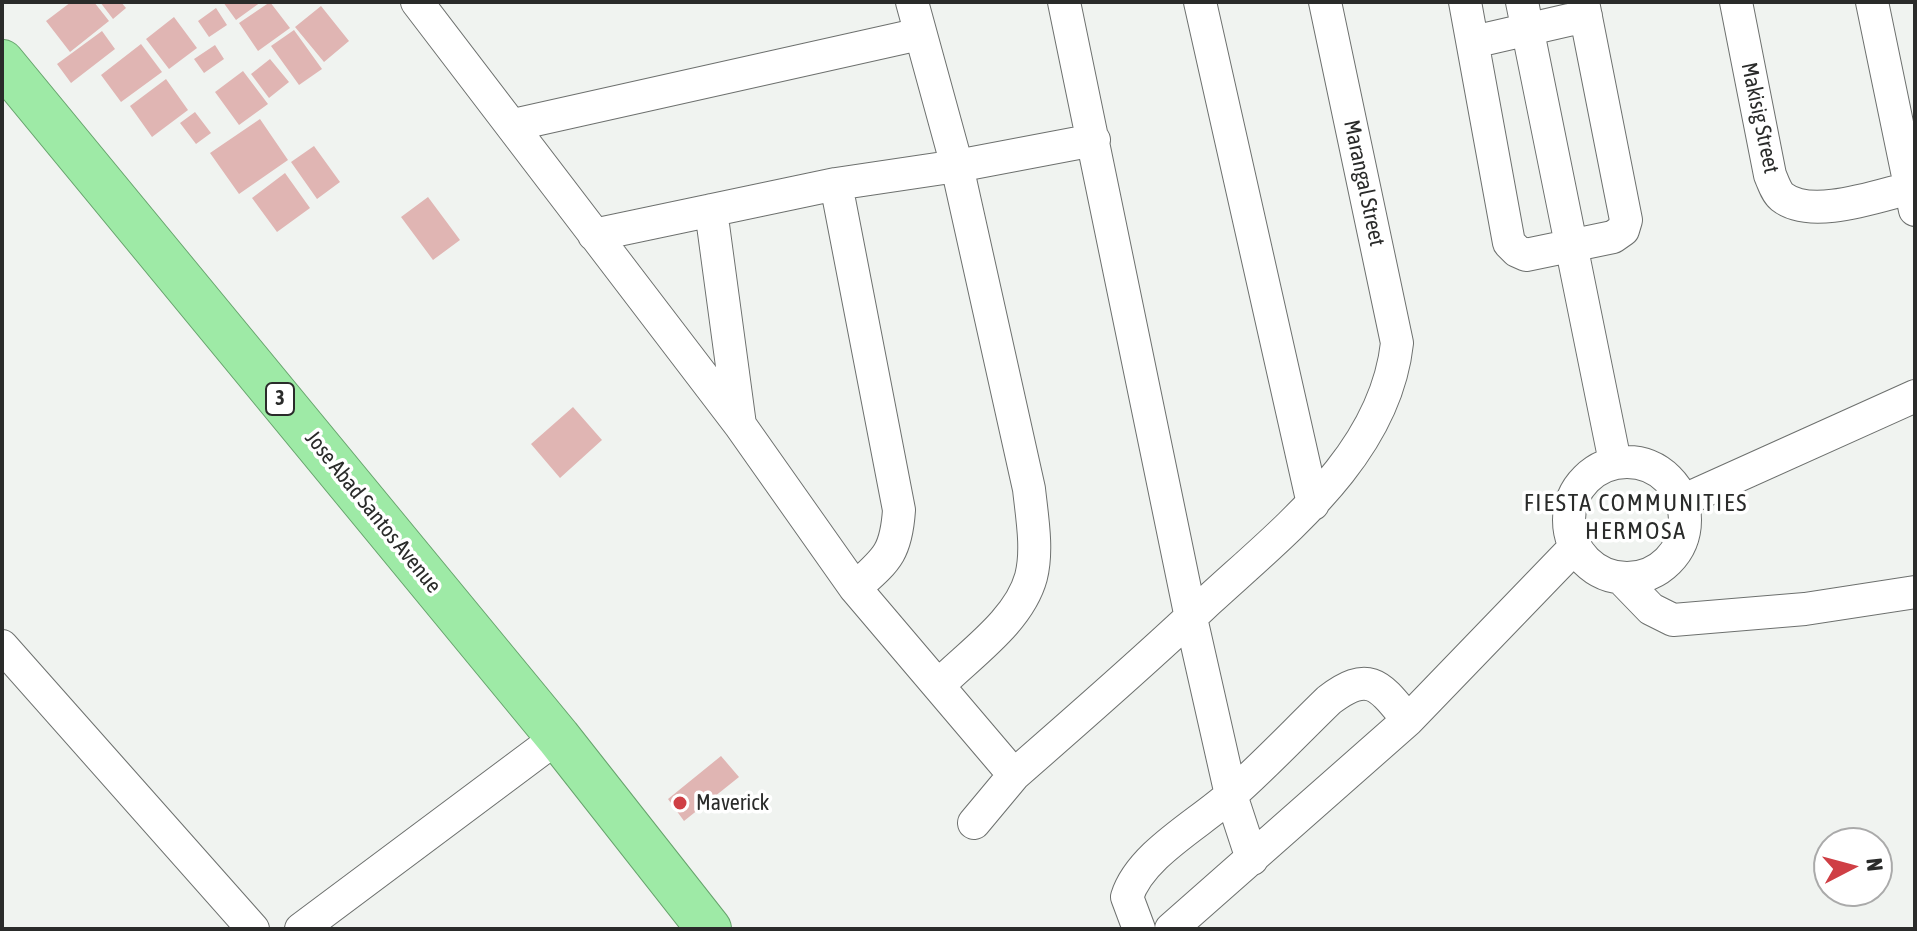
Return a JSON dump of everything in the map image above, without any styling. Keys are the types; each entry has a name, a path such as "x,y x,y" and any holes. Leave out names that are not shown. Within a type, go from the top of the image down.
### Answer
{"highway":[{"name":"Jose Abad Santos Avenue","path":"2,62 558,737 709,929"}],"street":[{"path":"417,2 740,425 855,588 1014,775"},
{"path":"912,2 957,166 1029,489 1033,549 1032,574 1024,594 1000,626 939,685"},
{"path":"1064,2 1191,618 1231,795 1252,859"},
{"path":"1200,2 1313,504"},
{"name":"Marangal Street","path":"974,823 1014,775 1191,618 1313,504 1351,456 1386,394 1397,343 1325,2"},
{"path":"1465,2 1509,243 1526,255 1613,237 1623,230 1626,220 1584,9 1525,16 1473,42"},
{"name":"Makisig Street","path":"1736,2 1770,175 1778,194 1791,202 1812,207 1913,194"},
{"path":"1872,2 1913,194"},
{"path":"1525,16 1615,462"},
{"path":"513,125 920,34"},
{"path":"594,235 836,184 957,166 1094,140"},
{"path":"836,184 899,510 896,542 885,560 855,588"},
{"path":"711,210 740,425"},
{"path":"1682,501 1915,396"},
{"path":"1632,461 1648,465 1675,486 1682,501 1685,520 1682,539 1672,556 1658,569 1641,577 1621,578 1603,573 1587,563 1575,547 1569,530 1569,512 1574,494 1591,474 1615,462 1632,461"},
{"path":"1171,929 1408,720 1575,547"},
{"path":"1621,578 1651,609 1673,620 1805,609 1915,592"},
{"path":"2,646 253,929"},
{"path":"1139,929 1127,897 1137,875 1156,855 1231,795 1347,686 1370,683 1381,687 1408,720"},
{"path":"301,929 558,737"}],"building":[{"path":"71,2 94,2 109,21 70,52 46,21"},
{"path":"100,2 121,2 126,8 113,19"},
{"path":"223,2 261,2 236,20"},
{"path":"270,2 290,28 258,51 239,23"},
{"path":"321,6 349,41 324,62 295,27"},
{"path":"216,8 227,25 209,37 198,21"},
{"path":"174,17 197,48 169,69 146,39"},
{"path":"294,30 322,69 299,85 271,46"},
{"path":"102,31 115,49 71,83 57,64"},
{"path":"141,44 162,72 121,102 101,75"},
{"path":"215,45 224,59 204,73 194,59"},
{"path":"270,59 289,82 269,98 251,74"},
{"path":"243,71 268,104 239,125 215,92"},
{"path":"166,79 188,110 152,137 130,106"},
{"path":"195,112 211,133 196,144 180,123"},
{"path":"260,119 288,160 239,194 210,153"},
{"path":"314,146 340,182 317,199 291,162"},
{"path":"285,173 310,208 277,232 252,198"},
{"path":"428,197 460,240 433,260 401,217"},
{"path":"573,407 602,440 560,478 531,444"},
{"path":"721,756 739,777 684,821 668,799"}],"place":[{"name":"Maverick","path":"680,803"}],"district":[{"name":"FIESTA COMMUNITIES HERMOSA","path":"1636,517"}]}
